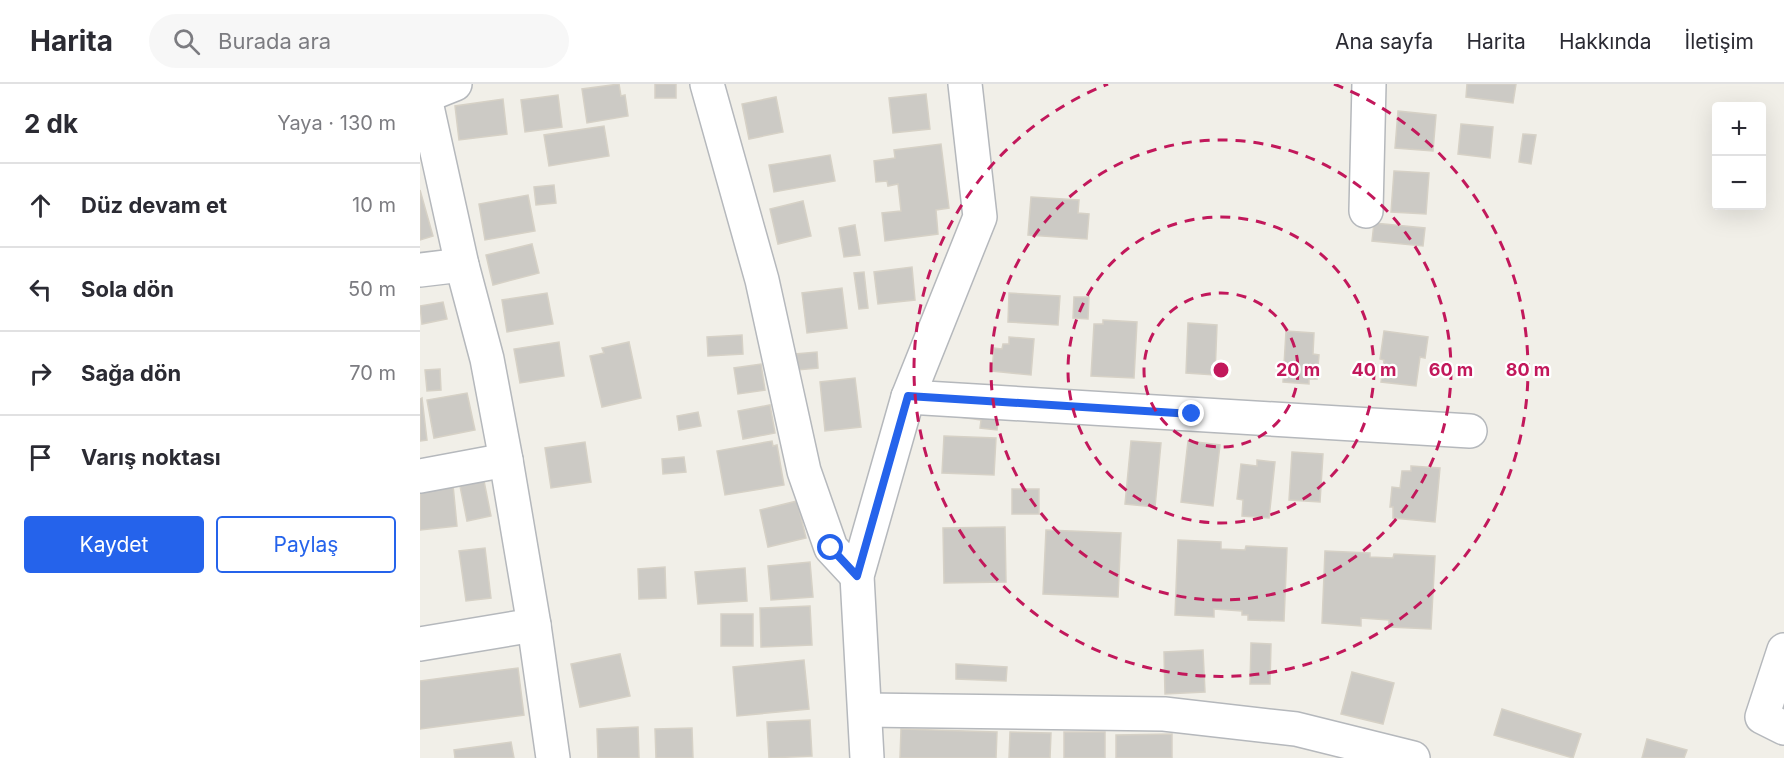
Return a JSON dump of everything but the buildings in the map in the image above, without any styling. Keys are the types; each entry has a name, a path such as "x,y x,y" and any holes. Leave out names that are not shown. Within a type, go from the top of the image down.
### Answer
{"street":[{"path":"455,84 424,90 462,264 487,359 534,625 553,758"},
{"path":"707,84 762,280 804,471 831,548 857,576"},
{"path":"867,758 857,576 908,396 980,217 965,84"},
{"path":"1366,211 1369,84"},
{"path":"420,270 462,264"},
{"path":"908,396 1470,431"},
{"path":"420,476 506,460"},
{"path":"420,644 534,625"},
{"path":"1784,650 1762,717 1784,728"},
{"path":"865,710 1164,714 1296,729 1402,757"}],"route":[{"path":"831,548 857,576 908,396 1192,414"}]}
